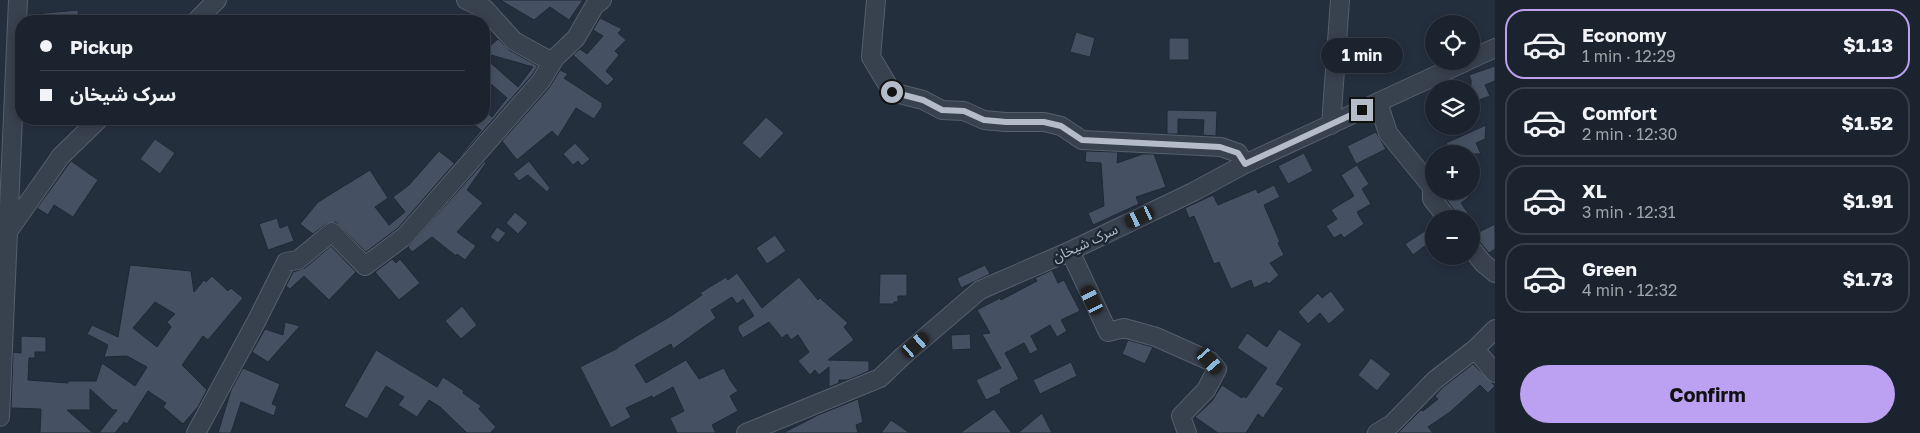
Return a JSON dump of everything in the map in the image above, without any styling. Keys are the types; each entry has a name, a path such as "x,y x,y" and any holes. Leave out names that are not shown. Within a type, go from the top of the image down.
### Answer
{"street":[{"path":"0,417 3,296 8,231 5,195 7,103 14,0"},
{"path":"202,15 217,0"},
{"path":"466,0 485,9 514,42 552,62"},
{"path":"196,433 286,262 298,260 332,232 364,266 405,236 541,81 552,62 576,38 595,5 602,0"},
{"path":"876,0 871,56 892,92 923,100 942,110 964,111 984,120 1044,122 1061,126 1082,140 1220,147 1238,153 1245,164"},
{"path":"1331,125 1340,0"},
{"path":"1480,55 1495,48"},
{"name":"سرک شیخان","path":"746,433 880,378 980,290 1070,251 1193,192 1245,164 1447,70"},
{"path":"1378,102 1388,133 1432,187 1432,199 1441,210"},
{"path":"8,231 61,156 93,125"},
{"path":"1070,251 1108,332 1124,328 1156,337 1210,361 1218,369 1206,390 1181,416 1187,433"},
{"path":"1480,258 1495,273"},
{"path":"1377,433 1392,424 1434,380 1475,349 1495,329"},
{"path":"1475,349 1495,373"}],"building":[{"path":"500,0 583,0 569,20 550,7 534,20"},
{"path":"78,10 78,15 34,15"},
{"path":"600,18 622,29 618,33 626,40 615,51 619,55 606,71 614,79 607,86 573,55 580,49 587,54 603,36 593,30"},
{"path":"1076,32 1095,38 1090,57 1070,52"},
{"path":"1169,38 1189,38 1189,60 1169,60"},
{"path":"498,39 509,50 538,66 490,123 490,115 492,117 507,98 490,83 490,62 518,87 533,67 490,55 490,46"},
{"path":"1495,66 1495,81 1485,85 1490,96 1480,100 1480,80 1471,80 1469,75"},
{"path":"560,70 568,74 564,78 602,103 602,107 594,119 576,108 558,137 552,131 517,160 502,141 549,88"},
{"path":"1167,110 1217,111 1216,136 1203,135 1204,120 1178,119 1178,134 1167,134"},
{"path":"766,117 784,133 760,159 742,143"},
{"path":"474,125 488,125 398,228 366,252 336,222 326,224 313,234 300,224 318,202 370,170 388,198 375,207 389,225 405,212 393,197 409,185 439,151 454,163 481,130"},
{"path":"1486,125 1485,139 1476,143 1477,145 1447,145 1446,143 1464,135 1480,135 1480,128"},
{"path":"1376,132 1386,149 1356,164 1347,146"},
{"path":"155,139 175,153 160,174 140,159"},
{"path":"575,143 590,159 582,166 578,161 573,165 563,154"},
{"path":"1086,151 1118,152 1117,163 1143,154 1154,154 1166,187 1136,197 1139,204 1093,225 1088,213 1104,206 1101,163 1085,162"},
{"path":"1304,153 1313,171 1288,184 1278,166"},
{"path":"71,161 98,180 73,217 54,205 48,215 37,208"},
{"path":"485,161 486,163 467,190 483,203 457,232 476,246 465,260 457,254 456,256 432,237 412,252 408,247"},
{"path":"529,161 550,188 547,192 528,175 519,181 513,174"},
{"path":"1357,165 1369,184 1362,189 1371,204 1357,212 1364,224 1344,238 1341,234 1334,238 1326,226 1337,219 1331,210 1354,196 1341,175"},
{"path":"1274,185 1280,197 1264,205 1284,255 1270,263 1279,275 1269,284 1267,282 1254,288 1251,280 1231,289 1219,262 1214,264 1194,216 1189,218 1185,208 1213,195 1218,205 1256,189 1258,193"},
{"path":"1447,200 1465,200 1461,203 1466,210 1454,210"},
{"path":"515,212 528,223 518,234 506,223"},
{"path":"277,218 280,228 288,225 294,241 268,250 259,224"},
{"path":"1495,224 1495,249 1489,253 1480,242 1480,232"},
{"path":"497,227 506,233 498,243 490,237"},
{"path":"1425,231 1425,246 1413,255 1405,244"},
{"path":"775,235 786,251 767,264 756,248"},
{"path":"331,246 356,272 329,300 304,276 290,289 286,286 293,272 305,268"},
{"path":"392,259 396,263 400,259 420,283 399,300 375,272"},
{"path":"130,265 191,271 194,292 204,280 206,282 212,276 228,291 231,288 243,298 208,340 203,336 182,365 207,390 198,407 183,424 163,407 166,403 148,391 127,424 124,422 115,433 99,433 117,410 113,410 90,389 90,410 67,410 93,433 40,433 41,409 11,408 13,352 21,353 21,336 46,337 46,352 35,352 35,358 29,358 28,380 68,383 68,381 96,381 102,363 135,386 147,367 127,356 104,357 108,345 87,334 92,325 118,337","holes":["155,302 175,314 167,322 171,327 157,347 133,328"]},
{"path":"985,265 990,274 961,288 957,278"},
{"path":"1052,270 1058,283 1064,280 1080,311 1061,320 1067,331 1057,337 1050,325 1031,336 1038,350 1030,354 1024,343 1005,353 1019,379 1000,389 1001,393 986,400 976,380 1001,368 982,334 990,333 977,310 1037,281 1035,278"},
{"path":"737,273 762,308 799,277 818,300 820,298 848,323 844,327 854,340 828,360 869,361 869,371 848,380 839,380 839,383 829,387 829,367 819,375 815,370 810,375 798,361 809,352 798,335 791,340 787,334 782,338 769,322 743,338 738,330 738,326 754,316 743,299 737,304 732,297 711,310 716,318 673,349 671,344 635,365 646,383 686,360 699,379 724,368 738,391 730,396 738,411 712,425 716,433 677,433 670,418 684,411 673,387 653,398 652,396 626,408 631,417 611,428 580,367 618,348 671,316 702,295 700,293 726,277 728,280"},
{"path":"880,274 907,274 907,296 898,296 898,302 894,302 894,304 879,304"},
{"path":"1331,291 1345,310 1329,324 1320,313 1308,324 1298,312 1318,293 1322,298"},
{"path":"462,306 477,325 461,339 445,321"},
{"path":"285,322 300,326 268,362 252,352 265,329 283,335"},
{"path":"1279,329 1302,344 1276,384 1284,388 1263,418 1258,414 1246,433 1218,433 1195,417 1212,401 1222,385 1242,398 1243,396 1246,398 1267,368 1237,348 1247,333 1267,347"},
{"path":"970,334 971,349 952,350 951,335"},
{"path":"1128,340 1153,347 1145,364 1122,354"},
{"path":"376,350 437,387 443,377 464,391 463,393 481,406 479,409 496,427 490,433 467,433 440,407 429,400 417,417 398,405 404,397 386,386 367,419 344,406"},
{"path":"1371,358 1391,374 1377,391 1358,375"},
{"path":"1071,362 1077,376 1040,394 1033,380"},
{"path":"1473,364 1495,386 1488,393 1480,385 1450,412 1428,427 1433,433 1398,433 1421,410 1423,411 1438,399 1435,396 1442,388"},
{"path":"243,368 280,384 272,404 277,406 274,416 241,402 231,433 218,433 231,390"},
{"path":"858,399 863,422 856,425 858,433 783,433 818,415"},
{"path":"994,409 1012,433 960,433"},
{"path":"1042,413 1052,433 1018,433"},
{"path":"891,420 910,433 881,433"}],"route":[{"path":"892,92 923,100 942,110 964,111 984,120 1044,122 1061,126 1082,140 1220,147 1238,153 1245,164 1362,110"}]}
